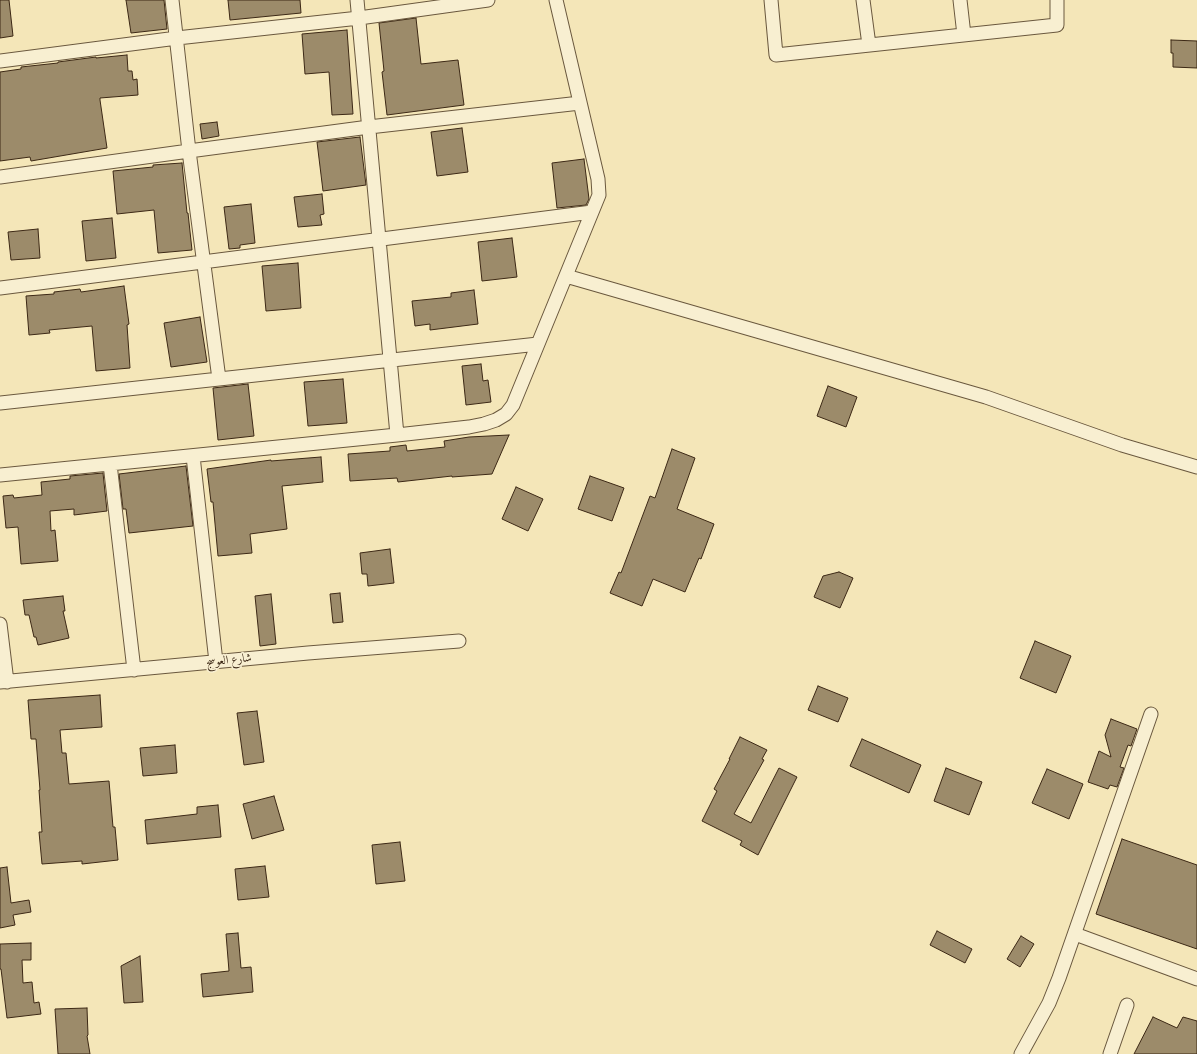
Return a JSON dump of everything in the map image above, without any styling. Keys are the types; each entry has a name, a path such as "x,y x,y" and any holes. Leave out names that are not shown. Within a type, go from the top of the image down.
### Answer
{"street":[{"path":"172,0 189,151 219,379"},
{"path":"357,0 397,436"},
{"path":"0,61 177,38 359,18 488,0"},
{"path":"0,475 397,436 484,424 496,420 506,414 513,405 599,195 599,187 556,0"},
{"path":"771,0 776,55 1057,25 1056,0"},
{"path":"863,0 869,45"},
{"path":"960,0 964,35"},
{"path":"0,178 369,127 580,102"},
{"path":"0,288 592,212"},
{"path":"566,276 986,397 1122,445 1197,467"},
{"path":"0,403 538,344"},
{"path":"193,456 216,662"},
{"path":"110,464 134,670"},
{"path":"0,624 3,682"},
{"name":"شارع العوسج","path":"3,682 459,641"},
{"path":"1021,1054 1049,1003 1075,934 1151,714"},
{"path":"1075,934 1197,979"},
{"path":"1110,1054 1127,1005"}],"building":[{"path":"0,0 9,0 13,36 0,38"},
{"path":"126,0 164,0 167,29 131,33"},
{"path":"228,0 300,0 301,13 230,20"},
{"path":"416,18 421,64 458,60 464,105 387,115 382,72 384,71 379,23"},
{"path":"347,30 353,114 332,115 329,72 305,74 302,34"},
{"path":"1171,40 1197,41 1197,68 1173,67"},
{"path":"127,55 128,71 132,71 133,80 137,79 138,95 100,98 107,148 31,161 30,157 0,161 0,72 21,69 21,67 58,62"},
{"path":"217,122 219,136 202,139 200,124"},
{"path":"462,128 468,172 437,176 431,132"},
{"path":"360,137 366,185 323,191 317,142"},
{"path":"584,159 589,199 586,205 557,208 552,163"},
{"path":"182,163 192,250 158,253 154,210 117,214 113,171 153,167 153,165"},
{"path":"322,194 324,214 320,215 322,225 298,227 294,197"},
{"path":"251,204 255,243 240,245 240,248 229,249 224,207"},
{"path":"112,218 116,258 86,261 82,221"},
{"path":"38,229 40,258 11,260 8,232"},
{"path":"512,238 517,277 482,281 478,242"},
{"path":"298,263 301,308 266,311 262,266"},
{"path":"124,286 129,324 127,325 130,368 96,371 92,326 49,330 50,333 29,335 26,296 54,294 54,292 80,289 81,292"},
{"path":"474,290 478,324 430,330 430,324 415,326 412,301 451,297 451,293"},
{"path":"200,317 207,362 171,367 164,323"},
{"path":"481,364 483,381 488,380 491,402 466,405 462,366"},
{"path":"343,379 347,423 308,426 304,382"},
{"path":"248,384 254,436 218,440 213,388"},
{"path":"828,386 857,397 846,427 817,416"},
{"path":"509,435 492,474 452,476 398,482 397,478 350,481 348,454 390,451 390,447 406,445 407,451 445,447 444,441 469,437"},
{"path":"672,449 695,458 677,509 714,524 701,559 699,558 685,592 653,579 642,606 610,593 619,572 621,573 650,496 655,498"},
{"path":"321,457 323,482 282,486 287,529 250,534 252,553 218,556 213,502 211,502 207,469 271,460"},
{"path":"186,466 193,526 129,533 126,509 123,509 119,474"},
{"path":"103,473 107,511 74,515 74,509 50,511 51,531 55,530 58,561 21,564 18,527 6,528 3,496 13,495 14,498 42,495 41,482 70,479 70,476"},
{"path":"590,476 624,488 612,521 578,509"},
{"path":"516,487 543,499 528,531 502,519"},
{"path":"390,549 394,583 368,586 367,574 362,574 360,553"},
{"path":"839,572 853,578 840,608 814,597 823,576"},
{"path":"340,593 343,622 333,623 330,594"},
{"path":"271,594 276,644 260,646 255,596"},
{"path":"63,596 65,611 63,611 69,638 38,645 36,637 34,637 29,615 25,615 23,600"},
{"path":"1035,641 1071,656 1056,693 1020,678"},
{"path":"818,686 848,698 838,722 808,710"},
{"path":"100,695 102,727 60,730 62,753 66,753 69,784 109,781 113,827 115,827 118,860 82,864 82,861 42,864 39,832 42,832 40,790 36,739 31,739 28,700"},
{"path":"257,711 264,762 244,765 237,713"},
{"path":"1111,719 1137,729 1131,746 1128,745 1120,767 1124,768 1117,787 1110,785 1108,789 1088,782 1099,751 1111,757 1105,735"},
{"path":"740,737 767,750 762,759 764,760 734,814 751,823 779,768 797,777 758,855 740,845 742,841 702,821 717,791 714,789"},
{"path":"862,739 921,765 909,793 850,766"},
{"path":"175,745 177,773 143,776 140,748"},
{"path":"946,768 982,782 969,815 934,801"},
{"path":"1047,769 1083,784 1069,819 1032,803"},
{"path":"274,796 284,830 252,839 243,804"},
{"path":"218,805 221,837 147,844 145,820 197,814 197,807"},
{"path":"1122,839 1197,865 1197,949 1096,914"},
{"path":"400,842 405,881 376,884 372,845"},
{"path":"265,866 269,897 238,900 235,869"},
{"path":"7,867 11,903 29,900 31,912 13,915 15,925 0,928 0,868"},
{"path":"937,931 972,949 965,963 930,945"},
{"path":"238,933 241,968 251,967 253,992 203,997 201,974 229,971 226,934"},
{"path":"1021,936 1034,944 1020,967 1007,959"},
{"path":"31,943 31,960 22,960 23,983 32,982 34,1003 39,1002 41,1014 7,1018 0,969 0,944"},
{"path":"140,956 143,1002 124,1003 121,966"},
{"path":"87,1008 87,1036 90,1054 58,1054 55,1009"},
{"path":"1153,1017 1177,1028 1183,1017 1197,1021 1197,1054 1134,1054"}]}
